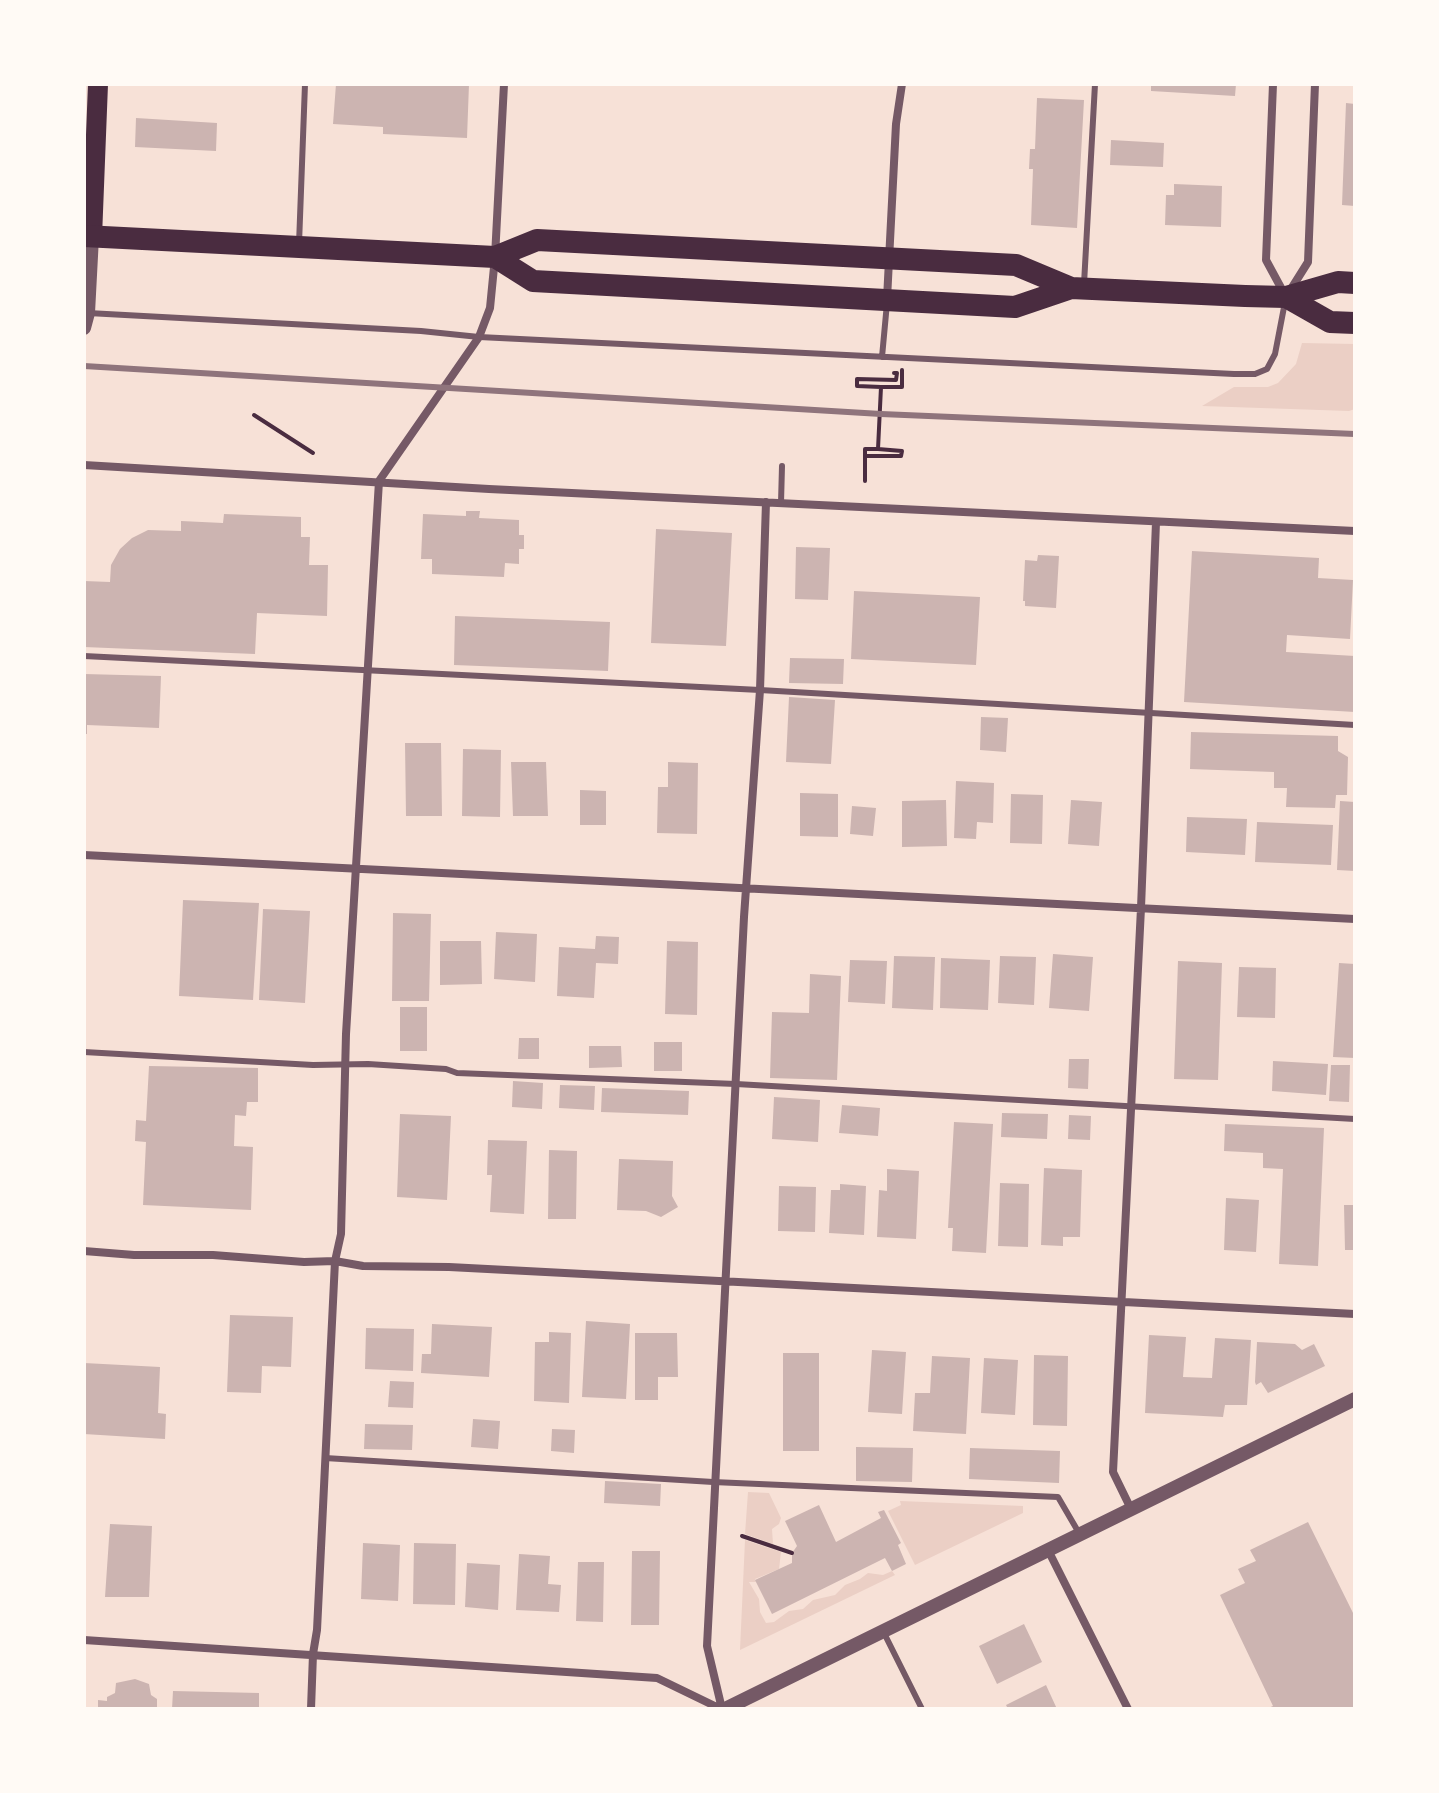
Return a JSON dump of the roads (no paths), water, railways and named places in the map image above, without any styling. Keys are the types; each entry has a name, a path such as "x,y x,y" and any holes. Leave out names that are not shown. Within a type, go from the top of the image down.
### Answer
{"highway":[{"path":"88,236 495,257 537,240 1016,265 1078,288 1286,297 1338,282 1355,283"},
{"path":"495,257 533,281 1015,307 1078,288"},
{"path":"1286,297 1330,322 1355,323"}],"main road":[{"path":"88,236 98,84"}],"street":[{"path":"311,1709 335,1261 341,1234 354,868 379,481 479,337 490,308 504,84"},
{"path":"887,300 896,124 902,84"},
{"path":"1273,84 1266,260 1286,297 1308,262 1315,84"},
{"path":"86,321 88,236"},
{"path":"84,465 489,489 1355,531"},
{"path":"723,1709 707,1653 713,1482 760,690 766,502"},
{"path":"1131,1509 1113,1472 1141,908 1156,522"},
{"path":"84,855 1355,919"},
{"path":"84,1251 335,1261 363,1266 449,1267 1355,1314"},
{"path":"723,1709 1355,1399"},
{"path":"1048,1550 1128,1709"},
{"path":"84,1640 657,1678 723,1709"}],"lane":[{"path":"299,247 305,84"},
{"path":"1078,288 1095,84"},
{"path":"86,321 421,331 479,337 1255,374 1267,369 1275,354 1286,297"},
{"path":"882,357 887,300"},
{"path":"781,503 782,466"},
{"path":"84,656 760,690 1355,725"},
{"path":"84,1052 345,1066 368,1064 446,1069 457,1073 736,1084 1355,1119"},
{"path":"325,1458 713,1482 1058,1497 1080,1534"},
{"path":"883,1631 922,1709"}],"railway":[{"path":"84,366 881,414 1355,434"}]}
